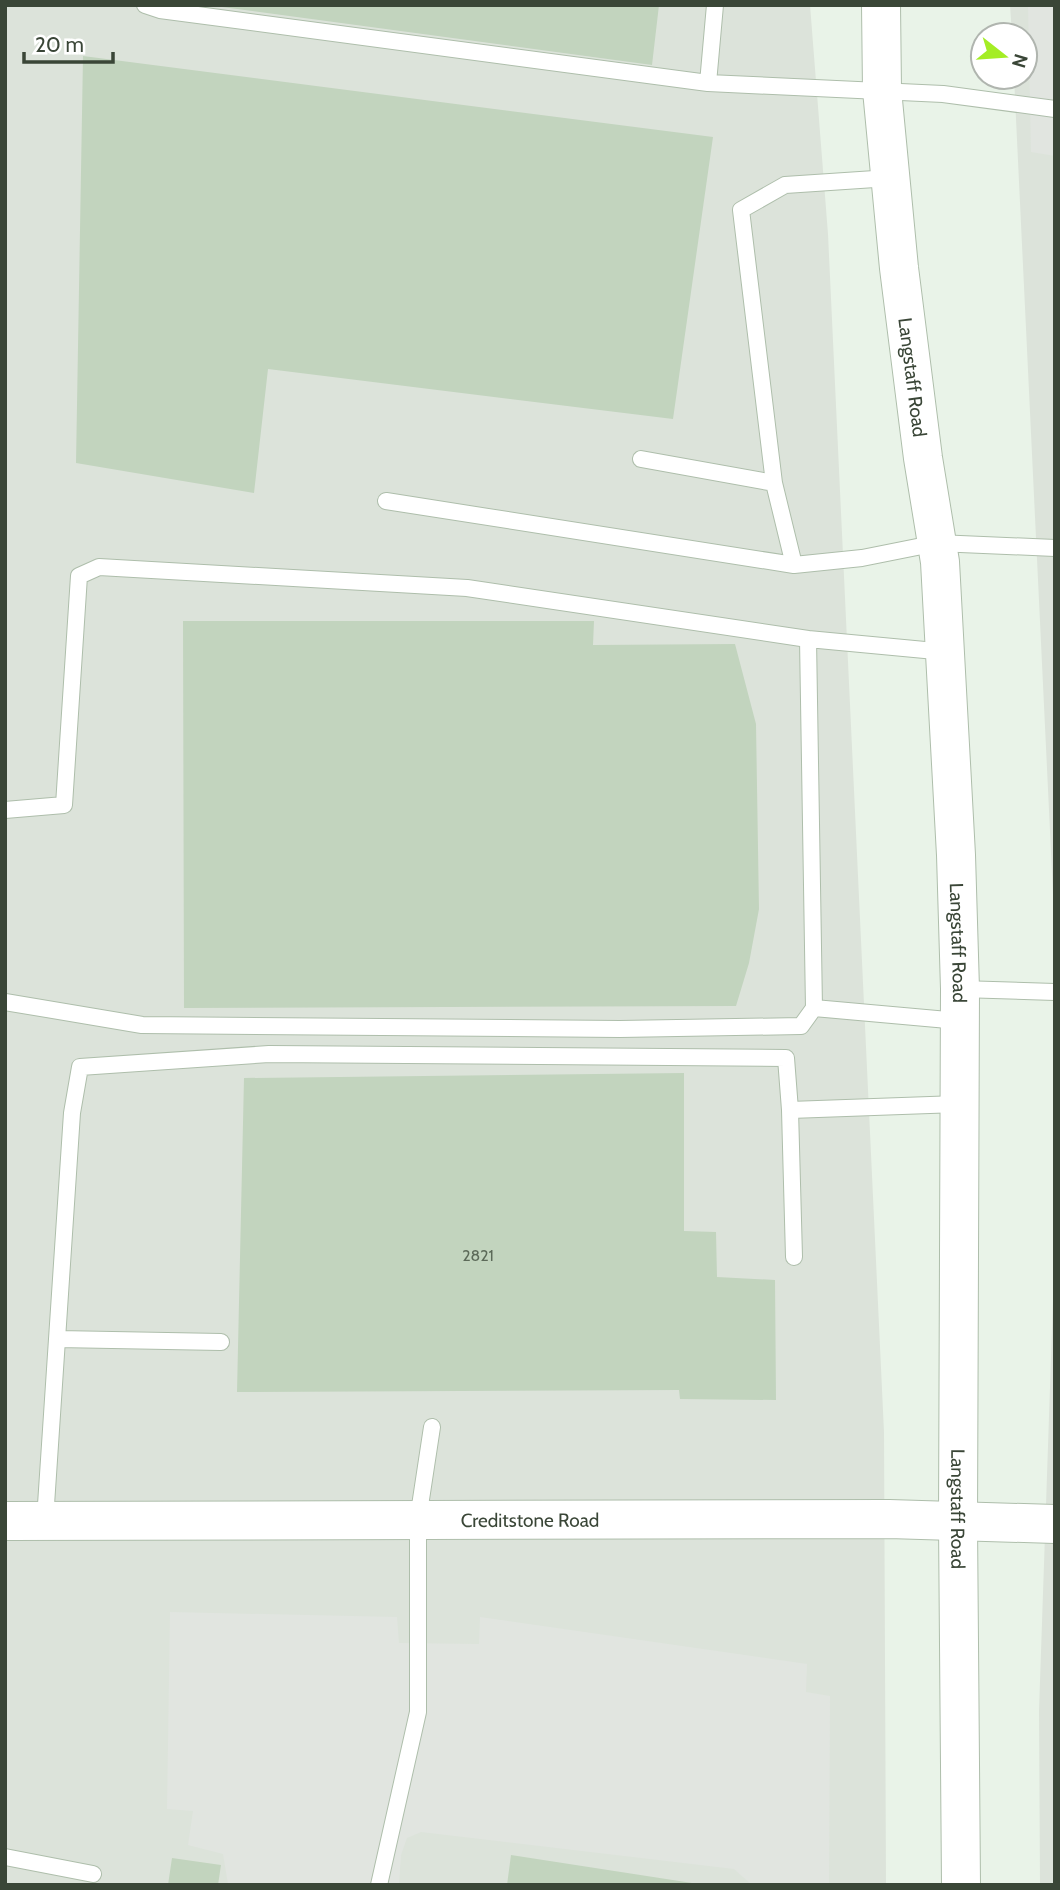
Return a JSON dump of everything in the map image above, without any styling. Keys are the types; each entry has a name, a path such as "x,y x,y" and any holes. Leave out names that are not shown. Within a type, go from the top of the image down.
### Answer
{"street":[{"name":"Langstaff Road","path":"881,5 882,90 901,282 936,543 946,652 960,1005 958,1523 961,1885"},
{"name":"Creditstone Road","path":"5,1521 890,1519 1055,1524"}],"lane":[{"path":"145,5 160,10 708,83 943,94 1055,109"},
{"path":"708,83 715,5"},
{"path":"794,565 774,483 741,211 785,185 892,178"},
{"path":"641,459 774,483"},
{"path":"386,501 794,565 862,558 936,543 1055,548"},
{"path":"5,810 64,805 79,576 99,567 467,588 808,639 946,652"},
{"path":"5,1002 142,1025 620,1029 801,1026 814,1008 808,639"},
{"path":"814,1008 960,1005 1055,992"},
{"path":"45,1520 72,1113 80,1067 269,1054 786,1058 794,1257"},
{"path":"790,1110 958,1104"},
{"path":"58,1339 221,1342"},
{"path":"379,1885 418,1712 418,1519 432,1427"},
{"path":"5,1857 93,1874"}],"shaded area":[{"path":"5,5 810,5 828,234 884,1432 886,1885 5,1885"},
{"path":"1010,5 1055,5 1055,936 1015,91 1039,91 1039,21 1011,21"},
{"path":"1028,5 1055,5 1055,156 1031,152 1030,91 1039,91 1039,21 1028,21"},
{"path":"1055,1240 1055,1885 1040,1885 1039,1711"},
{"path":"170,1612 397,1617 399,1643 479,1644 480,1617 807,1664 806,1692 830,1696 829,1885 752,1885 734,1869 421,1832 407,1838 401,1855 399,1885 228,1884 223,1854 188,1845 193,1811 167,1809"}],"building":[{"path":"207,5 659,5 652,65"},
{"path":"83,56 713,137 673,419 268,369 254,493 76,463"},
{"path":"183,621 594,621 593,645 735,644 756,724 759,909 749,963 736,1006 184,1008"},
{"path":"684,1073 684,1231 716,1232 717,1277 775,1280 776,1400 680,1399 679,1390 237,1392 244,1078"},
{"path":"511,1855 692,1883 692,1885 507,1885"},
{"path":"172,1858 221,1865 218,1885 168,1885"}]}
